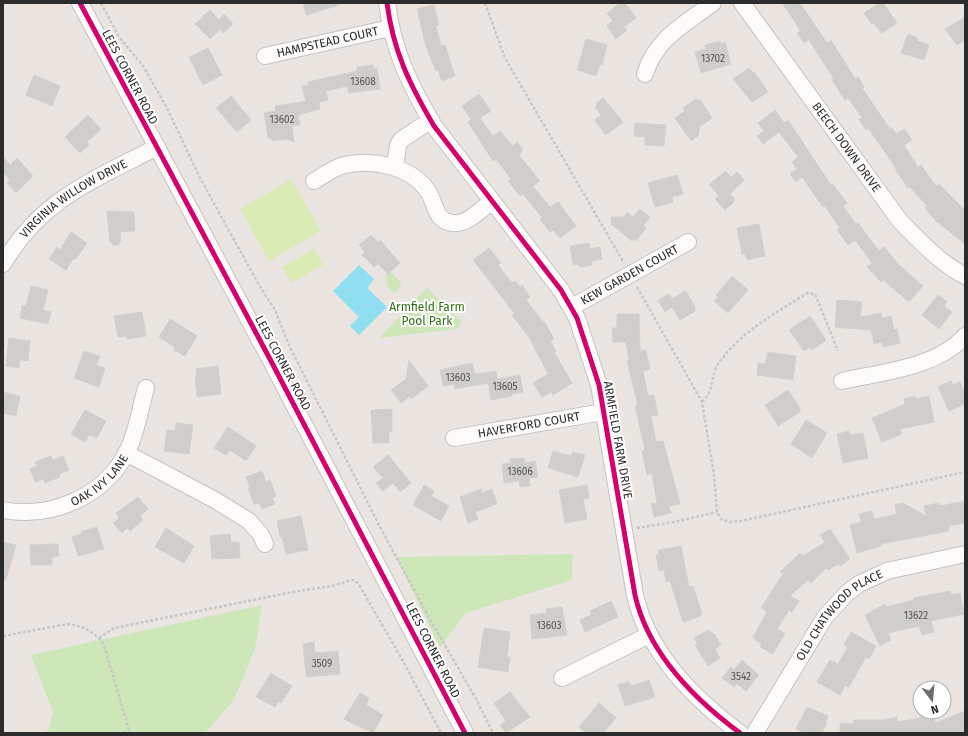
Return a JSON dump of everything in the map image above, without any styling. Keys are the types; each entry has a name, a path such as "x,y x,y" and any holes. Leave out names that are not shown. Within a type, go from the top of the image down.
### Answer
{"street":[{"name":"LEES CORNER ROAD","path":"80,3 272,361 465,733"},
{"name":"ARMFIELD FARM DRIVE","path":"387,3 390,28 403,68 417,98 431,120 561,290 572,307 592,361 603,412 640,614 649,635 682,681 696,697 714,714 740,733"},
{"path":"644,74 648,62 656,48 665,38 713,3"},
{"name":"BEECH DOWN DRIVE","path":"742,3 900,221 940,259 965,276"},
{"name":"HAMPSTEAD COURT","path":"265,56 390,28"},
{"path":"395,167 398,145 401,140 431,120"},
{"name":"VIRGINIA WILLOW DRIVE","path":"3,264 24,233 58,201 84,185 157,147"},
{"path":"314,181 339,167 357,163 373,162 395,167 417,181 427,190 437,215 444,220 453,223 462,223 492,201"},
{"name":"KEW GARDEN COURT","path":"572,307 688,242"},
{"path":"842,381 932,359 951,349 965,336"},
{"name":"OAK IVY LANE","path":"3,510 34,512 69,504 106,480 126,453 135,430 146,388"},
{"name":"HAVERFORD COURT","path":"454,438 603,412"},
{"path":"126,453 187,485 249,521 261,535 265,544"},
{"name":"OLD CHATWOOD PLACE","path":"755,733 826,617 847,593 859,584 887,571 965,554"},
{"path":"562,678 649,635"}],"path":[{"path":"101,3 119,37 142,66 163,102 200,178 259,285 270,300 288,343 379,525 431,621 476,699 493,733"},
{"path":"485,3 504,58 591,203 702,402 714,475 717,512 721,519 730,522 741,521 965,472"},
{"path":"702,402 709,395 716,366 726,352 752,328 807,293 814,294 838,351"},
{"path":"624,530 674,522 717,512"},
{"path":"99,638 114,628 293,592 332,586 353,580 358,583 403,661 441,733"},
{"path":"3,636 68,624 76,625 92,632 104,645 113,674 130,732 122,733"}],"green space":[{"path":"291,179 321,231 269,261 240,209"},
{"path":"314,249 323,265 291,283 282,267"},
{"path":"387,269 400,281 401,286 394,293 387,286"},
{"name":"Armfield Farm Pool Park","path":"427,288 462,322 456,329 379,338"},
{"path":"573,554 572,580 466,613 440,647 396,557"},
{"path":"262,605 255,648 234,700 205,733 44,733 49,729 53,712 31,655"}],"water":[{"path":"359,265 374,279 367,288 387,307 359,335 350,326 359,317 333,291"}],"building":[{"path":"303,3 339,3 339,5 306,15"},
{"path":"620,3 625,3 636,18 624,27 627,30 616,39 607,25 613,21 607,13"},
{"path":"782,3 800,3 827,43 831,40 855,79 858,77 864,87 862,88 890,129 892,128 896,134 904,129 912,140 904,145 918,167 921,165 936,186 939,184 965,210 965,244 936,221 925,208 927,206 910,187 908,188 868,128 866,130 859,119 862,118 848,98 845,100 832,80 834,79 809,40 804,43 797,33 801,31"},
{"path":"880,3 883,3 897,23 881,33 864,13"},
{"path":"434,5 439,25 436,26 441,46 445,45 455,76 442,81 426,47 417,9"},
{"path":"210,10 219,20 224,14 233,24 223,33 220,29 210,39 195,24"},
{"path":"965,17 965,40 957,45 945,29"},
{"path":"908,34 918,38 917,41 929,45 924,60 901,53"},
{"path":"586,39 607,45 602,65 600,64 596,76 577,70"},
{"path":"720,41 721,44 725,42 731,64 701,73 695,52 706,49 705,45"},
{"path":"208,48 222,75 203,85 189,57"},
{"path":"373,65 373,69 377,68 380,89 349,93 347,86 326,91 328,100 319,102 320,109 298,115 300,125 292,126 294,142 287,139 272,141 271,138 268,138 264,113 276,111 275,106 306,101 302,86 309,85 308,82 357,71 357,67"},
{"path":"749,68 753,73 754,72 768,92 752,102 733,79"},
{"path":"34,75 60,86 52,106 26,95"},
{"path":"479,94 491,111 480,118 493,136 500,131 513,146 517,142 523,150 519,155 540,181 533,186 550,207 558,202 576,226 560,238 553,230 550,232 540,219 542,217 523,194 520,196 508,181 511,179 496,159 493,161 468,122 471,119 462,106"},
{"path":"231,96 251,120 237,132 216,108"},
{"path":"603,98 623,122 606,135 595,120 601,115 596,108 596,104"},
{"path":"696,99 698,101 700,99 712,118 700,126 698,136 691,141 675,118 685,111 683,108"},
{"path":"775,110 784,123 788,120 831,185 833,184 847,203 843,206 856,224 858,223 879,251 884,247 899,265 923,286 909,302 883,280 881,282 867,267 872,263 855,240 848,245 837,230 840,228 802,177 796,182 790,174 797,169 792,162 798,157 779,132 763,144 757,136 764,131 758,123"},
{"path":"88,115 101,129 87,142 89,145 80,153 65,137"},
{"path":"635,123 666,125 664,146 645,145 645,137 634,136"},
{"path":"3,156 10,165 17,158 33,176 16,193 7,183 10,180 3,172"},
{"path":"725,171 731,177 737,172 744,180 730,194 734,198 734,202 725,210 715,199 719,196 709,185"},
{"path":"677,175 683,194 672,197 673,202 655,207 648,183"},
{"path":"640,209 650,217 643,226 646,228 636,241 634,239 632,241 611,224 611,217 624,217 627,212 633,217"},
{"path":"107,211 134,212 135,231 120,232 121,241 118,245 113,245 110,242"},
{"path":"759,224 765,256 747,260 745,253 742,254 737,228"},
{"path":"71,232 87,243 75,260 73,259 66,270 49,259 57,247 60,250"},
{"path":"371,235 378,242 380,240 400,263 388,274 378,264 374,267 362,255 365,252 359,245"},
{"path":"589,243 590,249 600,247 602,259 592,261 592,265 580,267 579,264 573,265 570,246"},
{"path":"489,248 501,263 498,265 512,283 515,281 520,287 522,285 530,297 526,300 543,322 544,321 554,339 550,341 556,351 554,352 572,383 553,395 552,392 542,397 533,383 548,374 529,337 512,315 514,313 473,260"},
{"path":"732,276 748,290 728,313 714,301 718,297 716,295"},
{"path":"31,286 48,290 43,310 51,312 48,324 20,318 22,306 26,306"},
{"path":"686,291 695,307 695,311 680,320 672,307 665,312 658,300 669,294 672,299"},
{"path":"938,295 947,302 944,306 952,312 939,329 922,315"},
{"path":"837,300 862,302 860,317 881,313 882,318 891,316 894,330 897,329 900,343 883,347 882,342 874,344 871,330 835,327"},
{"path":"142,312 146,336 127,339 126,336 118,337 114,316"},
{"path":"617,314 639,314 640,351 646,350 650,369 643,371 648,396 654,395 658,415 651,416 656,442 663,441 680,504 669,506 671,513 654,517 651,504 657,503 652,473 647,475 642,451 645,450 635,406 638,406 627,361 629,361 626,342 613,342 612,328 617,328"},
{"path":"810,316 826,340 812,350 810,347 804,351 789,330"},
{"path":"170,319 197,336 185,356 174,350 175,347 159,337"},
{"path":"9,338 30,341 28,361 20,360 19,368 6,366"},
{"path":"84,351 100,356 96,365 105,368 99,387 74,378"},
{"path":"768,352 796,356 793,380 757,375 758,363 765,364"},
{"path":"409,360 428,386 411,399 410,396 401,403 391,390 406,379"},
{"path":"472,363 475,374 496,371 497,379 520,375 523,392 512,394 512,396 491,400 488,383 455,389 454,384 443,386 440,370"},
{"path":"218,366 221,394 197,397 195,377 197,377 196,369"},
{"path":"951,381 953,385 960,382 965,394 965,404 949,411 938,387"},
{"path":"788,390 800,408 800,412 778,426 765,405"},
{"path":"3,392 20,396 16,416 3,413"},
{"path":"915,396 916,399 929,396 934,422 900,429 902,434 882,442 872,418 905,404 904,399"},
{"path":"392,409 392,432 389,432 389,443 373,443 371,410"},
{"path":"85,410 106,421 97,438 89,435 85,442 71,434"},
{"path":"806,420 827,433 812,458 791,444"},
{"path":"176,423 193,425 189,454 164,451 167,430 175,431"},
{"path":"228,427 256,446 246,461 230,450 226,455 214,448"},
{"path":"849,431 850,435 863,433 868,458 843,463 837,434"},
{"path":"553,451 571,456 572,452 585,455 578,477 548,468"},
{"path":"388,455 411,483 400,492 393,483 383,491 376,483 383,478 373,467"},
{"path":"51,456 53,460 63,456 69,470 59,474 60,477 45,483 43,479 35,482 30,469 37,466 35,462"},
{"path":"524,458 525,463 535,461 538,477 529,478 530,486 520,487 519,481 504,483 502,464 511,463 510,459"},
{"path":"262,471 266,482 270,480 276,496 272,498 275,504 262,509 259,503 254,504 248,488 250,487 246,477"},
{"path":"424,485 434,491 431,496 449,506 441,521 413,505"},
{"path":"587,485 589,498 583,499 587,519 565,523 559,490"},
{"path":"481,489 482,493 492,489 497,504 475,512 478,519 468,523 460,497"},
{"path":"138,497 148,509 140,516 143,520 130,531 127,528 122,533 113,523 119,518 116,513"},
{"path":"965,501 965,523 948,526 949,531 881,544 881,546 857,553 850,525 861,522 859,514 872,511 874,519 897,514 895,505 903,503 926,516 924,506 939,503 940,506"},
{"path":"301,516 308,550 286,554 282,536 280,537 277,521"},
{"path":"97,527 104,549 78,556 72,537 82,534 81,532"},
{"path":"166,528 194,546 184,563 155,547"},
{"path":"830,529 850,559 840,566 838,564 828,570 826,568 811,583 808,580 790,596 799,601 792,612 789,610 777,629 785,633 773,654 760,647 762,644 754,639 757,635 752,639 767,612 761,608 783,574 780,572 800,553 803,556 825,542 820,535"},
{"path":"230,534 231,542 239,542 240,558 212,559 210,536"},
{"path":"3,542 16,545 6,580 3,580"},
{"path":"58,544 59,556 52,557 52,565 31,565 30,545"},
{"path":"681,546 689,587 693,586 702,614 699,617 683,622 670,581 666,582 664,570 659,571 656,555 659,555 658,550"},
{"path":"950,591 951,595 960,593 964,614 931,621 934,632 922,635 919,626 888,633 891,640 880,646 865,615 885,604 886,607 914,600 913,598"},
{"path":"611,601 618,617 585,632 580,620 591,615 590,611"},
{"path":"562,607 567,635 532,639 530,615 547,613 546,609"},
{"path":"484,628 510,632 507,657 510,657 508,672 478,667"},
{"path":"708,630 715,635 721,645 715,649 720,658 708,666 695,645 698,644 694,638"},
{"path":"851,632 876,646 869,659 866,657 849,687 845,685 840,695 817,682 830,660 838,664 848,647 844,644"},
{"path":"314,642 315,653 338,651 340,674 306,677 303,644"},
{"path":"742,660 759,675 746,691 737,684 734,687 722,678 731,667 734,670"},
{"path":"271,673 292,686 281,703 278,701 275,707 256,697"},
{"path":"649,680 655,697 625,706 618,685 629,682 631,686"},
{"path":"510,692 530,717 506,733 500,725 506,721 494,703"},
{"path":"360,693 369,698 366,705 383,715 373,733 344,719"},
{"path":"599,703 616,718 603,733 586,733 579,727"},
{"path":"807,707 828,716 825,723 827,723 822,733 805,733 796,729"},
{"path":"965,711 965,733 840,733 840,723 854,724 854,720 883,720 897,717 897,722 912,720 934,720 935,723 942,720 952,720 952,716"}],"cycle path":[{"path":"80,3 271,361 465,733"},
{"path":"387,3 398,52 410,82 434,126 561,290 577,318 599,385 635,595 641,616 650,636 675,673 690,690 723,720 740,733"}]}
